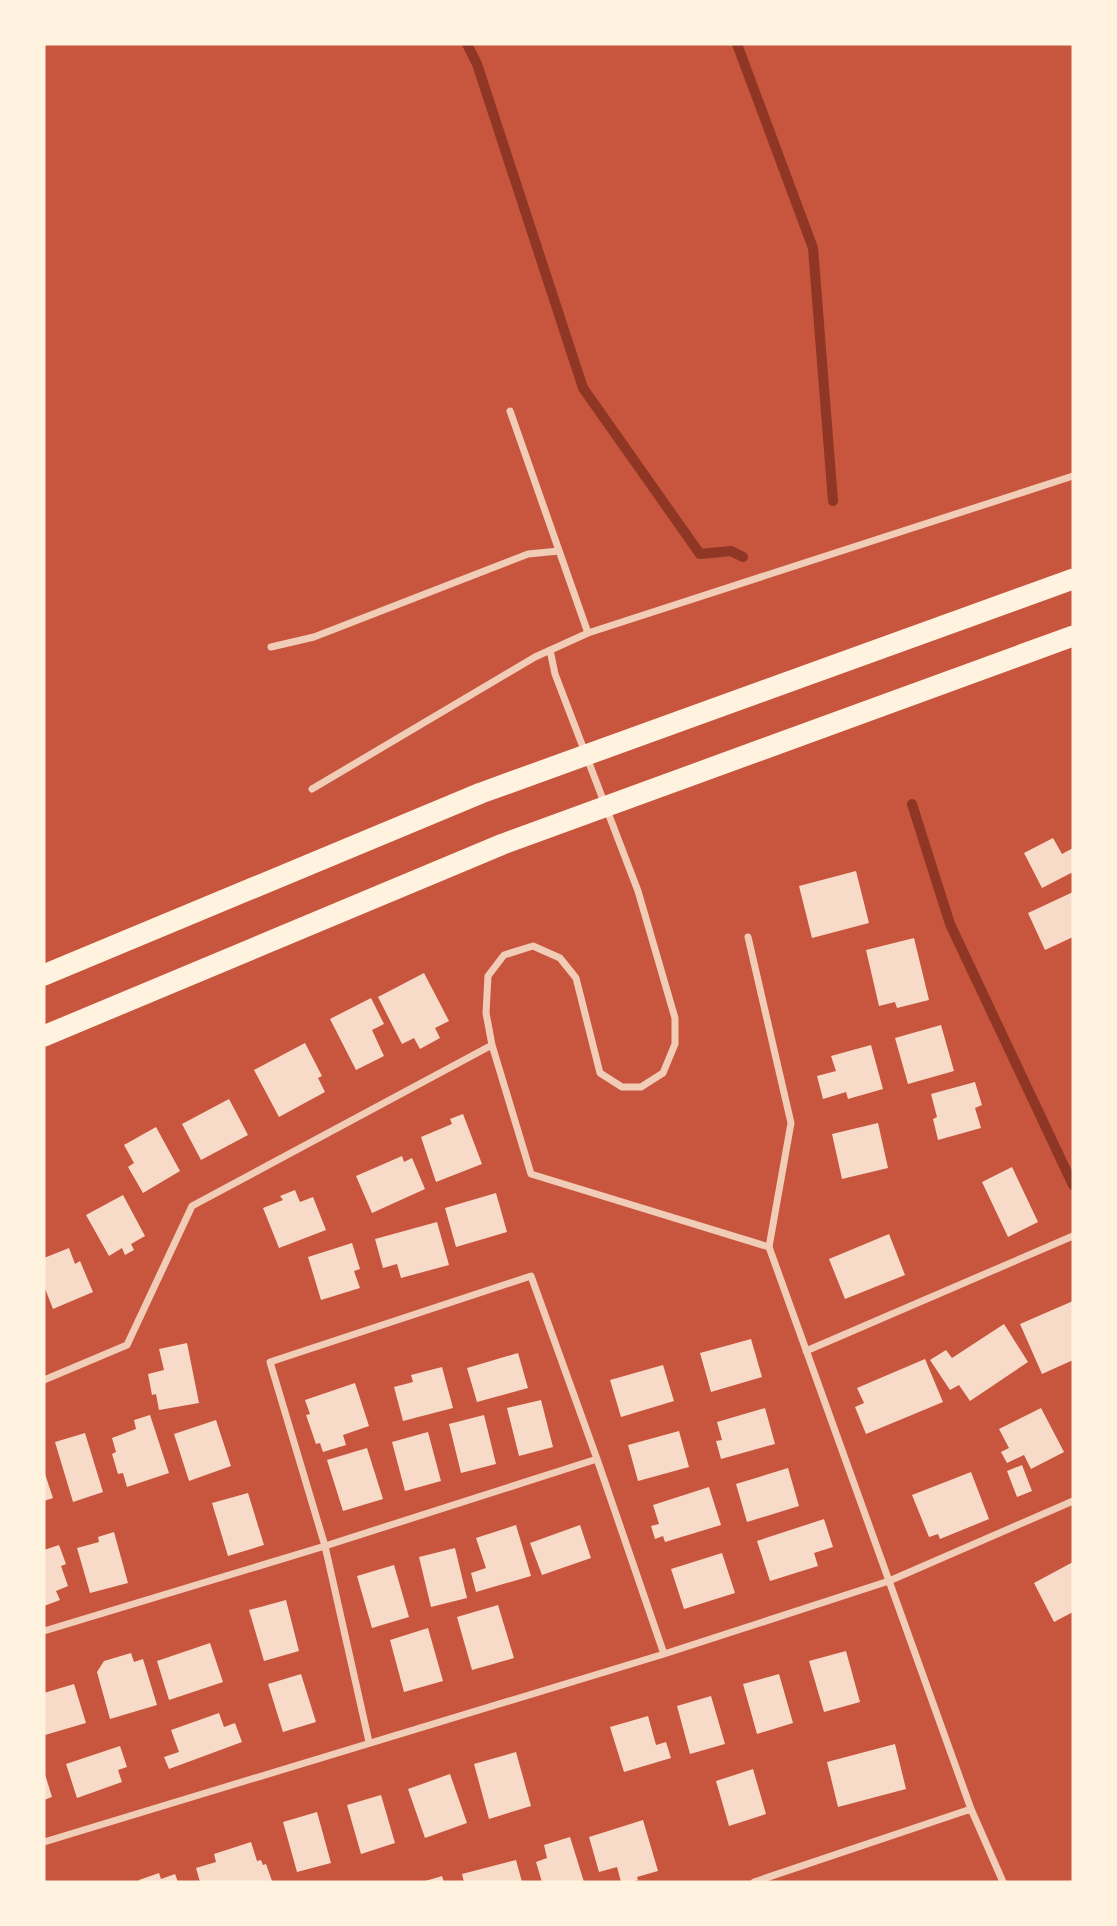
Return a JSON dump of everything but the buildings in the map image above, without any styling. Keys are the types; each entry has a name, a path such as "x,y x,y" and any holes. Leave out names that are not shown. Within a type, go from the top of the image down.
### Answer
{"highway":[{"path":"44,975 481,793 1073,579"},
{"path":"44,1036 503,844 1073,636"}],"street":[{"path":"510,411 588,633"},
{"path":"312,789 535,656 588,633 1073,476"},
{"path":"271,648 314,637 528,554 559,551"},
{"path":"550,650 555,674 638,891 675,1018 676,1044 663,1073 641,1087 622,1087 600,1073 576,978 559,958 533,946 504,955 488,976 486,1013 492,1045 531,1174 769,1247"},
{"path":"748,937 792,1124 769,1247 971,1810 1003,1882"},
{"path":"44,1380 127,1345 192,1206 492,1045"},
{"path":"806,1351 1072,1237"},
{"path":"369,1742 325,1546 270,1362 531,1276 664,1654"},
{"path":"44,1631 325,1546 597,1459"},
{"path":"44,1842 664,1654 889,1581 1073,1501"},
{"path":"754,1882 971,1810"}],"waterway":[{"path":"467,44 477,64 583,388 700,554 731,551 743,557"},
{"path":"737,44 813,248 833,501"},
{"path":"912,804 950,924 1073,1185"}]}
